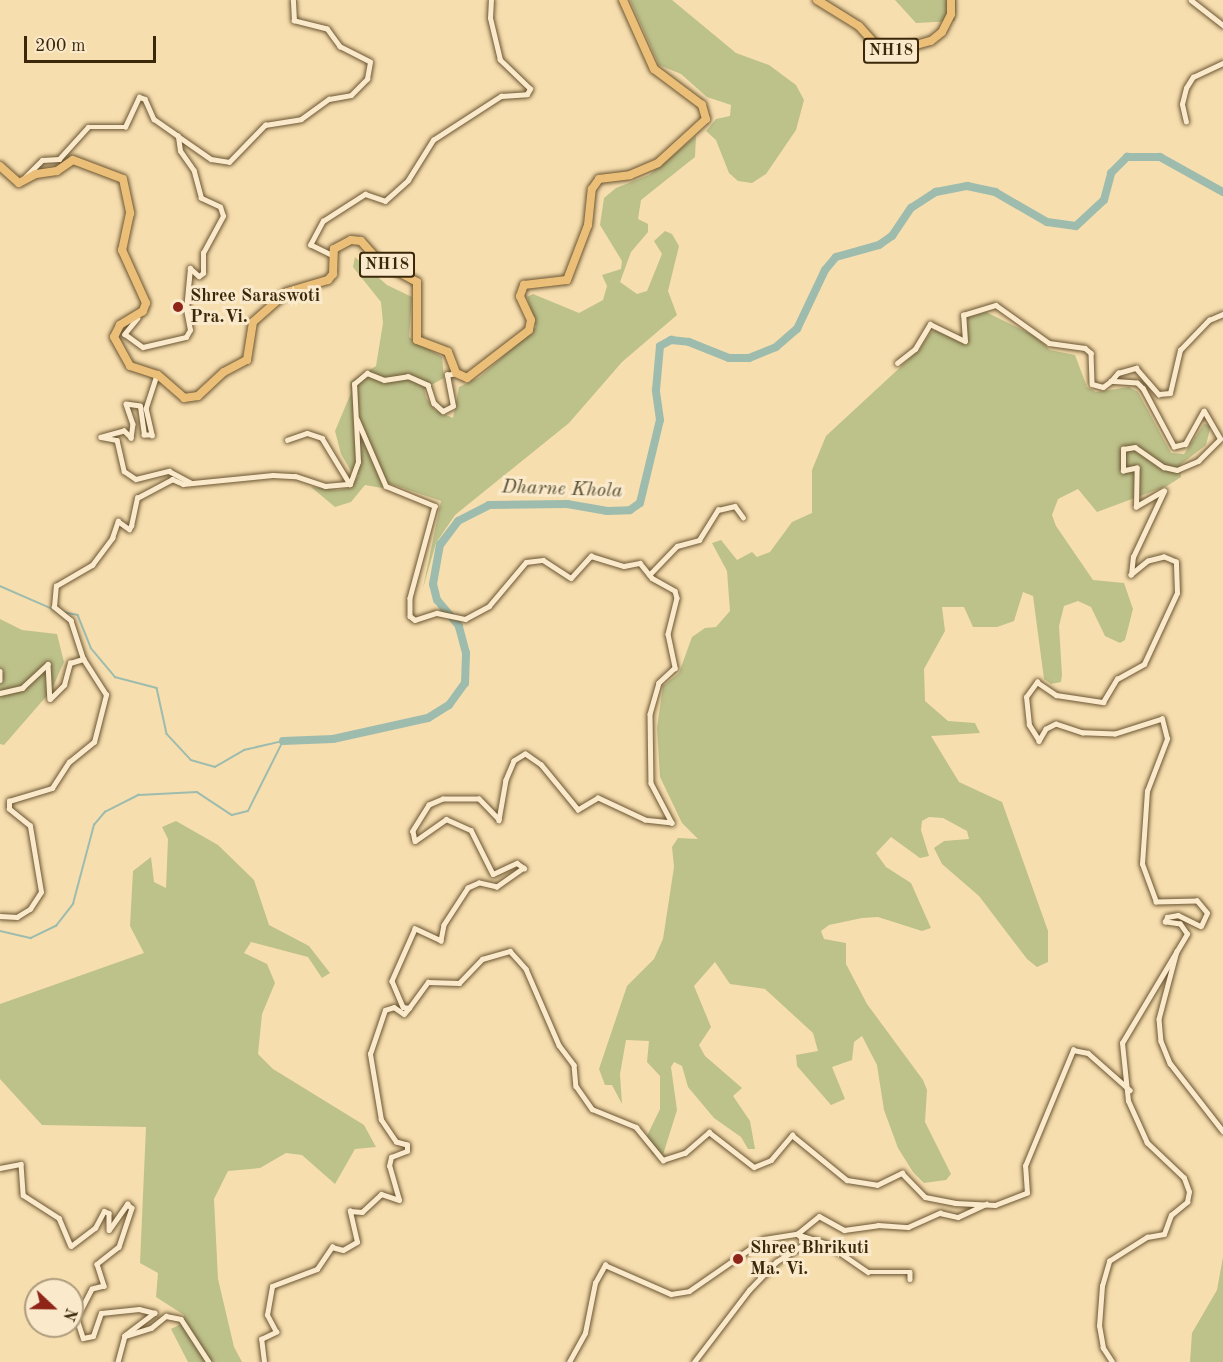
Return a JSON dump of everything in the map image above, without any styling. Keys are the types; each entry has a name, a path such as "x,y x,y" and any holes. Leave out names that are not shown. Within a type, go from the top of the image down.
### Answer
{"main road":[{"path":"456,373 471,376 529,330 531,320 520,296 524,285 567,280 588,225 592,189 599,179 630,175 658,163 706,119 702,105 654,69 623,0"},
{"name":"NH18","path":"817,0 859,26 876,45 895,51 921,45 942,32 951,14 951,0"},
{"path":"0,166 21,183 74,160 123,179 129,213 122,250 146,303 143,311"},
{"name":"NH18","path":"143,311 120,326 114,337 130,366 157,375 178,395 198,396 224,372 247,360 251,326 277,299 331,278 333,256 337,245 361,241 380,261 414,278 421,289 415,313 417,340 448,352 456,373"}],"street":[{"path":"21,183 42,160 59,159 88,127 125,127 139,97 145,99 154,118 178,136 211,159 230,162 265,125 301,119 328,99 351,95 367,79 370,62 340,47 327,29 294,21 293,0"},
{"path":"333,256 310,245 324,220 365,194 386,201 408,180 433,140 501,96 527,94 530,89 500,60 490,18 491,0"},
{"path":"1191,0 1223,25"},
{"path":"1186,122 1182,104 1186,88 1193,77 1223,63"},
{"path":"143,311 127,327 125,334 131,341 150,347 186,337 190,330 186,310 190,268 199,276 203,273 203,253 223,216 220,207 201,198 194,171 180,151 178,136"},
{"path":"897,363 915,349 930,324 965,340 963,315 996,305 1049,343 1085,348 1091,353 1092,384 1103,387 1118,373 1136,368 1160,394 1170,393 1180,350 1209,320 1223,314"},
{"path":"409,1008 400,1001 393,981 415,929 441,941 444,925 468,888 479,883 497,887 524,868 517,863 493,874 471,830 446,819 415,841 413,831 429,806 443,799 479,799 499,820 506,780 514,761 525,754 541,765 578,810 598,798 645,820 672,823 651,783 650,714 660,683 675,668 668,634 677,598 671,587 649,575 636,562 624,566 591,556 571,578 543,560 526,562 497,598 473,616 465,619 436,613 415,620 410,616 410,598 435,507 386,486 357,419 352,401 354,384 367,373 384,380 408,376 428,385 434,403 443,411 453,406 447,375 456,373"},
{"path":"157,375 146,408 152,435 144,435 140,406 126,404 133,424 131,438 124,431 101,437 117,440 124,471 136,479 169,471 189,482"},
{"path":"1111,381 1137,383 1143,389 1174,447 1186,444 1204,411 1220,439 1198,461 1177,470 1164,467 1135,447 1124,446 1123,471 1137,468 1136,507 1164,491 1133,556 1131,575 1148,561 1171,557 1176,562 1177,592 1144,664 1117,679 1103,702 1056,696 1037,682 1026,697 1029,725 1039,741 1046,729 1056,724 1083,733 1115,734 1162,718 1167,739 1163,758 1147,791 1142,864 1156,902 1197,902 1207,913 1201,926 1178,915 1167,917 1165,922 1186,929 1144,1010 1127,1030 1120,1055 1130,1090 1128,1101 1147,1143 1184,1178 1189,1192 1187,1202 1171,1215 1164,1234 1147,1237 1109,1261 1101,1286 1100,1326 1103,1348 1112,1362"},
{"path":"350,484 358,462 357,419"},
{"path":"287,440 307,433 322,438 350,484"},
{"path":"0,916 17,917 30,909 41,892 30,826 9,809 9,801 52,788 69,762 94,742 106,695 83,659 71,621 54,607 56,586 92,565 112,538 118,521 129,529 137,498 172,479 189,482 273,475 295,476 325,486 350,484"},
{"path":"649,575 677,546 699,540 718,510 735,506 743,517"},
{"path":"0,693 22,688 48,664 50,699 64,685 70,663 83,659"},
{"path":"0,670 0,680"},
{"path":"1178,948 1159,1019 1161,1041 1170,1063 1223,1131"},
{"path":"264,1362 261,1339 276,1332 267,1315 272,1286 317,1269 332,1247 343,1250 357,1242 350,1211 362,1212 381,1194 399,1200 389,1166 391,1157 407,1151 407,1145 396,1142 381,1120 370,1054 385,1010 394,1007 404,1014 428,982 459,983 483,959 510,951 526,969 559,1045 574,1065 576,1086 592,1109 636,1127 663,1160 685,1153 709,1132 754,1167 771,1160 792,1135 847,1180 877,1185 902,1173 925,1197 988,1204"},
{"path":"797,1234 819,1216 844,1230 878,1225 908,1227 940,1213 958,1217 988,1204 1027,1193 1025,1167 1073,1050 1088,1053 1130,1090"},
{"path":"0,1168 21,1164 23,1195 58,1218 71,1246 95,1228 104,1211 110,1213 109,1230 127,1204 132,1208 118,1247 97,1264 104,1286 92,1289 77,1319 83,1338 93,1336 101,1313 139,1309 155,1313 125,1336 118,1362"},
{"path":"694,1362 749,1290 776,1262 807,1243 797,1234"},
{"path":"570,1362 585,1333 595,1283 606,1264 671,1294 689,1291 764,1239 797,1234 826,1243 868,1272 910,1272 910,1279"},
{"path":"125,1336 166,1317 181,1319 208,1362"}],"green space":[{"path":"630,0 672,0 736,53 769,65 796,85 804,100 796,130 766,174 752,183 738,181 729,173 716,140 706,131 716,119 730,116 731,105 707,97 681,74 659,65"},
{"path":"895,0 956,0 955,21 916,23"},
{"path":"696,136 695,157 641,200 638,219 648,224 648,232 631,252 620,282 637,294 647,291 662,254 654,241 665,231 672,234 679,246 668,291 677,315 622,362 569,423 455,515 436,543 423,588 441,501 388,483 382,488 365,485 351,502 335,507 311,487 338,490 349,488 359,475 352,473 341,454 335,431 351,393 350,382 376,366 383,323 381,302 353,267 355,257 387,285 412,297 409,337 442,357 444,378 424,389 426,398 435,410 453,418 459,387 480,377 536,327 527,297 533,294 579,313 603,300 607,286 602,275 621,269 622,261 600,225 604,198 616,188 649,175"},
{"path":"986,312 1035,336 1050,350 1075,355 1087,387 1096,392 1129,387 1138,392 1171,453 1184,454 1204,424 1211,425 1206,445 1180,465 1181,477 1167,486 1097,512 1078,489 1058,499 1052,515 1056,526 1093,580 1124,583 1133,609 1125,640 1120,643 1105,636 1091,607 1078,601 1064,606 1059,626 1061,682 1051,684 1044,679 1033,596 1023,592 1014,621 997,627 973,627 964,607 942,607 945,631 924,669 925,701 948,721 975,723 980,733 931,736 959,782 1002,802 1048,931 1048,962 1037,967 1027,959 979,896 942,864 934,848 944,841 969,839 967,831 943,818 929,817 922,821 921,830 929,856 920,858 891,837 876,853 886,867 911,883 931,928 922,931 878,917 829,925 821,931 824,939 846,943 846,964 867,1004 923,1080 927,1090 925,1122 951,1174 946,1180 924,1183 913,1172 898,1148 884,1110 877,1065 862,1036 854,1042 852,1060 832,1067 845,1099 831,1105 797,1066 796,1055 818,1051 813,1033 765,989 730,984 715,962 694,986 711,1027 699,1045 705,1056 742,1088 733,1096 750,1121 755,1149 748,1149 741,1137 714,1118 688,1087 682,1066 674,1062 671,1067 677,1110 662,1158 652,1154 645,1140 660,1109 660,1076 647,1062 649,1041 626,1040 620,1074 622,1104 612,1085 605,1085 599,1069 627,986 654,959 663,939 674,867 672,847 678,838 698,839 682,823 660,777 657,728 663,686 679,673 692,637 705,628 716,627 730,611 727,571 712,543 721,540 737,560 752,552 757,557 770,552 792,522 812,513 812,470 826,436 920,349 930,333 936,330 965,341 968,317"},
{"path":"0,619 22,630 57,634 64,662 51,691 4,745 0,744"},
{"path":"176,821 218,845 254,880 269,925 309,946 330,973 322,978 308,957 251,942 244,953 267,964 275,983 262,1014 258,1054 273,1069 364,1125 376,1147 355,1149 335,1184 302,1155 286,1153 260,1168 228,1171 214,1199 218,1279 234,1347 242,1362 188,1362 171,1329 181,1324 184,1315 156,1297 158,1273 140,1263 146,1127 42,1125 0,1079 0,1004 144,953 130,926 133,871 151,857 154,882 166,888 168,839 162,827"},
{"path":"1223,1257 1223,1362 1190,1362 1192,1333 1217,1290"}],"waterway":[{"name":"Dharne Khola","path":"283,741 333,739 428,718 449,705 465,683 466,653 459,626 437,600 433,584 440,545 458,521 489,505 567,504 607,511 630,510 640,503 660,420 656,390 660,346 671,340 689,342 729,358 749,358 776,347 797,329 825,270 836,257 879,245 892,236 911,208 936,192 967,186 995,192 1047,222 1076,226 1104,200 1111,173 1127,157 1160,157 1223,192"},
{"path":"0,586 55,610"},
{"path":"63,612 78,615 91,648 115,677 157,688 167,734 191,760 215,767 244,750 282,741"},
{"name":"Dharne Khola","path":"0,931 31,938 56,926 73,904 94,825 105,812 139,795 197,792 232,815 248,811 283,741"}],"place":[{"name":"Shree Saraswoti Pra.Vi.","path":"178,307"},
{"name":"Shree Bhrikuti Ma. Vi.","path":"738,1259"}]}
